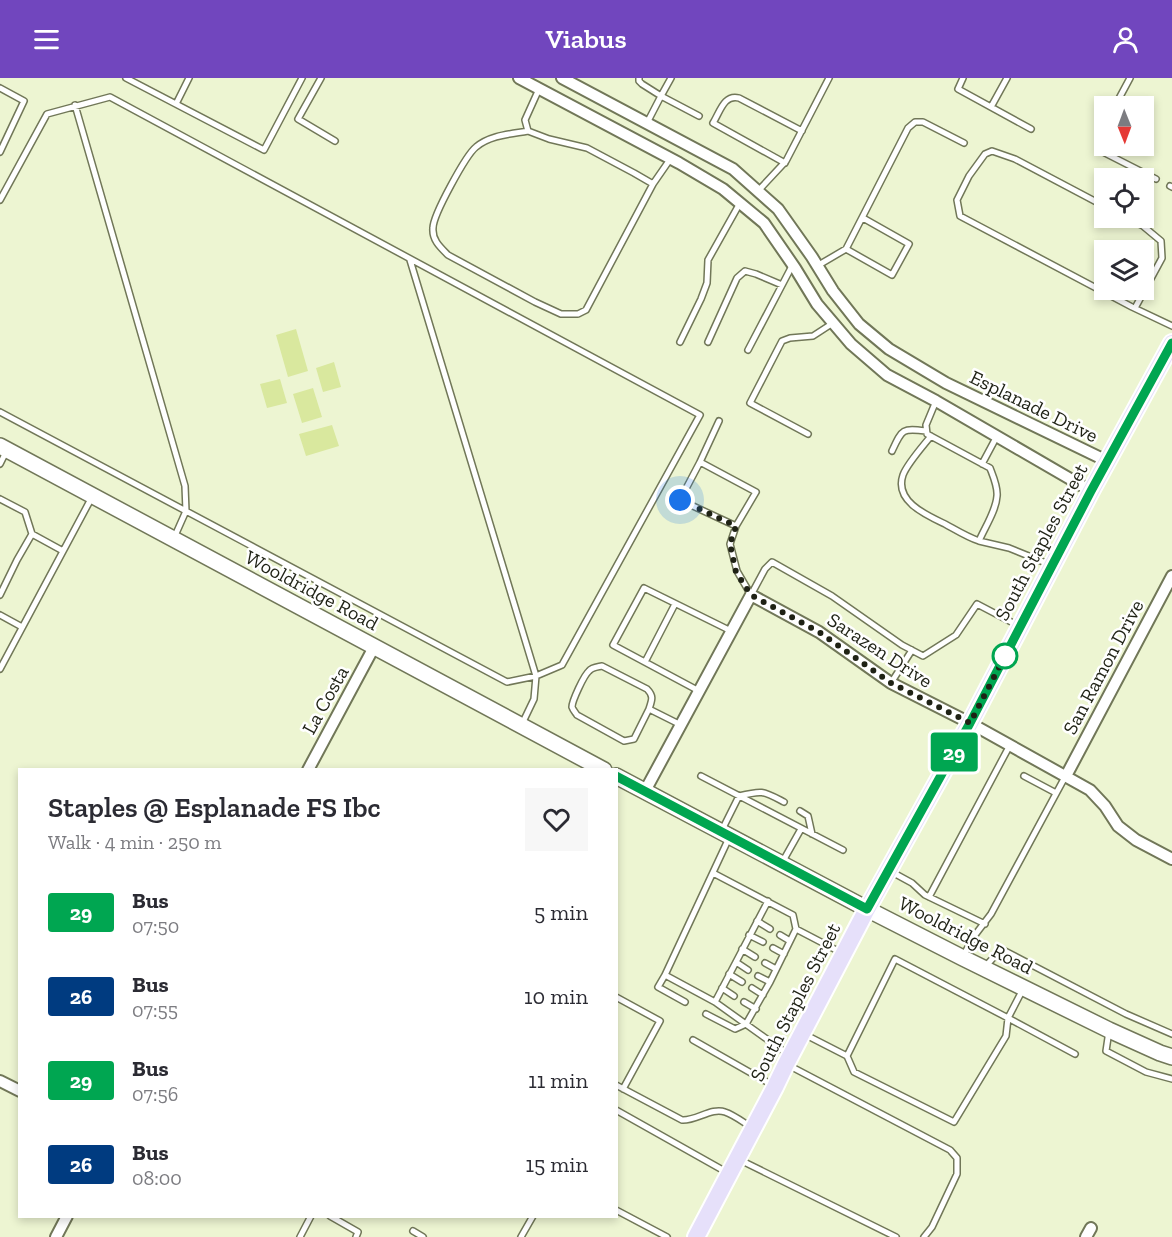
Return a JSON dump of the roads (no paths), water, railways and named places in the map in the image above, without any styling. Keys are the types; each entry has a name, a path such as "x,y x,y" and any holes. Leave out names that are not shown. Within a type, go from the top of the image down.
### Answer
{"main road":[{"name":"South Staples Street","path":"696,1237 867,909 970,723 1091,491 1172,343"},
{"name":"Wooldridge Road","path":"2,453 93,496 600,768"},
{"name":"Wooldridge Road","path":"618,777 963,958 1172,1057"}],"street":[{"name":"Esplanade Drive","path":"519,78 723,189 764,223 793,264 817,304 851,344 887,375 1091,491"},
{"name":"Esplanade Drive","path":"562,78 733,169 778,209 833,291 860,324 890,349 946,383 1107,461"},
{"path":"675,161 688,145"},
{"path":"833,323 849,311"},
{"name":"Esplanade Drive","path":"936,401 946,383"},
{"name":"San Ramon Drive","path":"1066,776 1172,576"},
{"path":"645,791 751,595"},
{"name":"Sarazen Drive","path":"751,595 819,632 891,683 970,723 1090,790 1105,806 1118,826 1136,840 1172,859"},
{"name":"La Costa","path":"309,768 374,647"},
{"path":"0,1081 18,1090"},
{"path":"56,1237 66,1218"}],"lane":[{"path":"126,78 264,150 302,78"},
{"path":"176,104 189,78"},
{"path":"321,78 298,119 336,141"},
{"path":"639,78 642,84 699,116"},
{"path":"647,123 671,78"},
{"path":"758,191 785,163 829,78"},
{"path":"963,78 958,89 1031,129"},
{"path":"991,107 1006,78"},
{"path":"1120,96 1130,78"},
{"path":"0,88 24,101 0,152"},
{"path":"528,131 525,120 540,89"},
{"path":"785,163 713,123 726,99 732,96 802,131"},
{"path":"0,200 47,114 110,97 700,415 562,665 536,676 507,682 0,412"},
{"path":"75,105 185,486 186,511 173,539"},
{"path":"817,266 846,249 908,128 915,122 923,122 964,143"},
{"path":"654,184 586,148 528,131 498,136 475,147 468,156 438,211 432,229 434,239 448,255 535,302 561,314 578,314 586,310 654,184 675,161"},
{"path":"1094,201 1015,159 992,151 985,154 969,176 957,200 960,216 1172,326"},
{"path":"1111,156 1156,179"},
{"path":"680,342 707,283 708,260 740,203"},
{"path":"846,249 892,274 909,244 862,218"},
{"path":"1135,308 1162,258 1161,241 1145,228"},
{"path":"410,259 536,676 534,699 522,726"},
{"path":"748,350 793,264"},
{"path":"708,342 736,278 745,271 782,285"},
{"path":"808,434 750,404 782,341 813,336 833,323"},
{"path":"936,401 926,425 927,434 990,468 994,479 997,495 994,510 979,541"},
{"path":"718,420 680,500 736,526"},
{"path":"892,451 900,434 904,431 926,430"},
{"path":"931,436 904,474 903,492 911,504 970,538 1009,548 1052,565"},
{"path":"982,464 997,436"},
{"path":"700,462 756,492 736,526 730,544 736,572 751,595 765,568 772,562 832,596 902,645 923,656 956,636 977,604 1020,627"},
{"path":"0,669 93,496"},
{"path":"0,499 25,512 32,534 63,551"},
{"path":"0,595 32,534"},
{"path":"699,691 613,645 644,588 731,632"},
{"path":"645,662 675,604"},
{"path":"0,615 22,627"},
{"path":"891,683 912,650"},
{"path":"602,666 647,689 652,699 649,710 634,739 624,741 577,715 572,704 589,671 602,666"},
{"path":"649,710 681,725"},
{"path":"929,897 1010,745"},
{"path":"701,776 843,850"},
{"path":"1024,776 1056,793"},
{"path":"963,958 975,935 992,915 1066,776"},
{"path":"739,796 766,792 784,802"},
{"path":"685,1002 658,987 713,873 739,796"},
{"path":"800,811 808,816 812,834"},
{"path":"782,864 801,829"},
{"path":"888,871 912,884 929,897 985,924"},
{"path":"706,1014 735,1029 746,1024 756,1009 796,929 794,915 713,873"},
{"path":"716,1002 768,901"},
{"path":"757,921 770,929"},
{"path":"796,929 844,954"},
{"path":"749,935 763,942"},
{"path":"780,935 790,941"},
{"path":"773,948 784,954"},
{"path":"742,949 755,957"},
{"path":"984,968 1002,949 1126,1014 1172,1034"},
{"path":"847,1056 895,959 1076,1054"},
{"path":"736,962 748,970"},
{"path":"765,963 777,969"},
{"path":"729,974 742,982"},
{"path":"665,975 716,1002 788,1060 950,1150 957,1158 957,1174 932,1227 924,1237"},
{"path":"758,976 770,982"},
{"path":"802,1034 847,1056 854,1072 954,1122 1006,1036 1008,1018 1024,987"},
{"path":"722,988 734,996"},
{"path":"752,988 763,995"},
{"path":"618,998 660,1021 623,1089"},
{"path":"744,1002 756,1009"},
{"path":"1109,1029 1106,1051 1146,1072 1172,1079"},
{"path":"693,1040 775,1087"},
{"path":"618,1086 682,1120 717,1110 725,1112 752,1128"},
{"path":"618,1111 729,1174"},
{"path":"737,1158 896,1237"},
{"path":"618,1211 667,1237"},
{"path":"300,1237 310,1218"},
{"path":"334,1218 358,1232 356,1237"},
{"path":"521,1237 532,1218"},
{"path":"412,1232 423,1237"}]}
